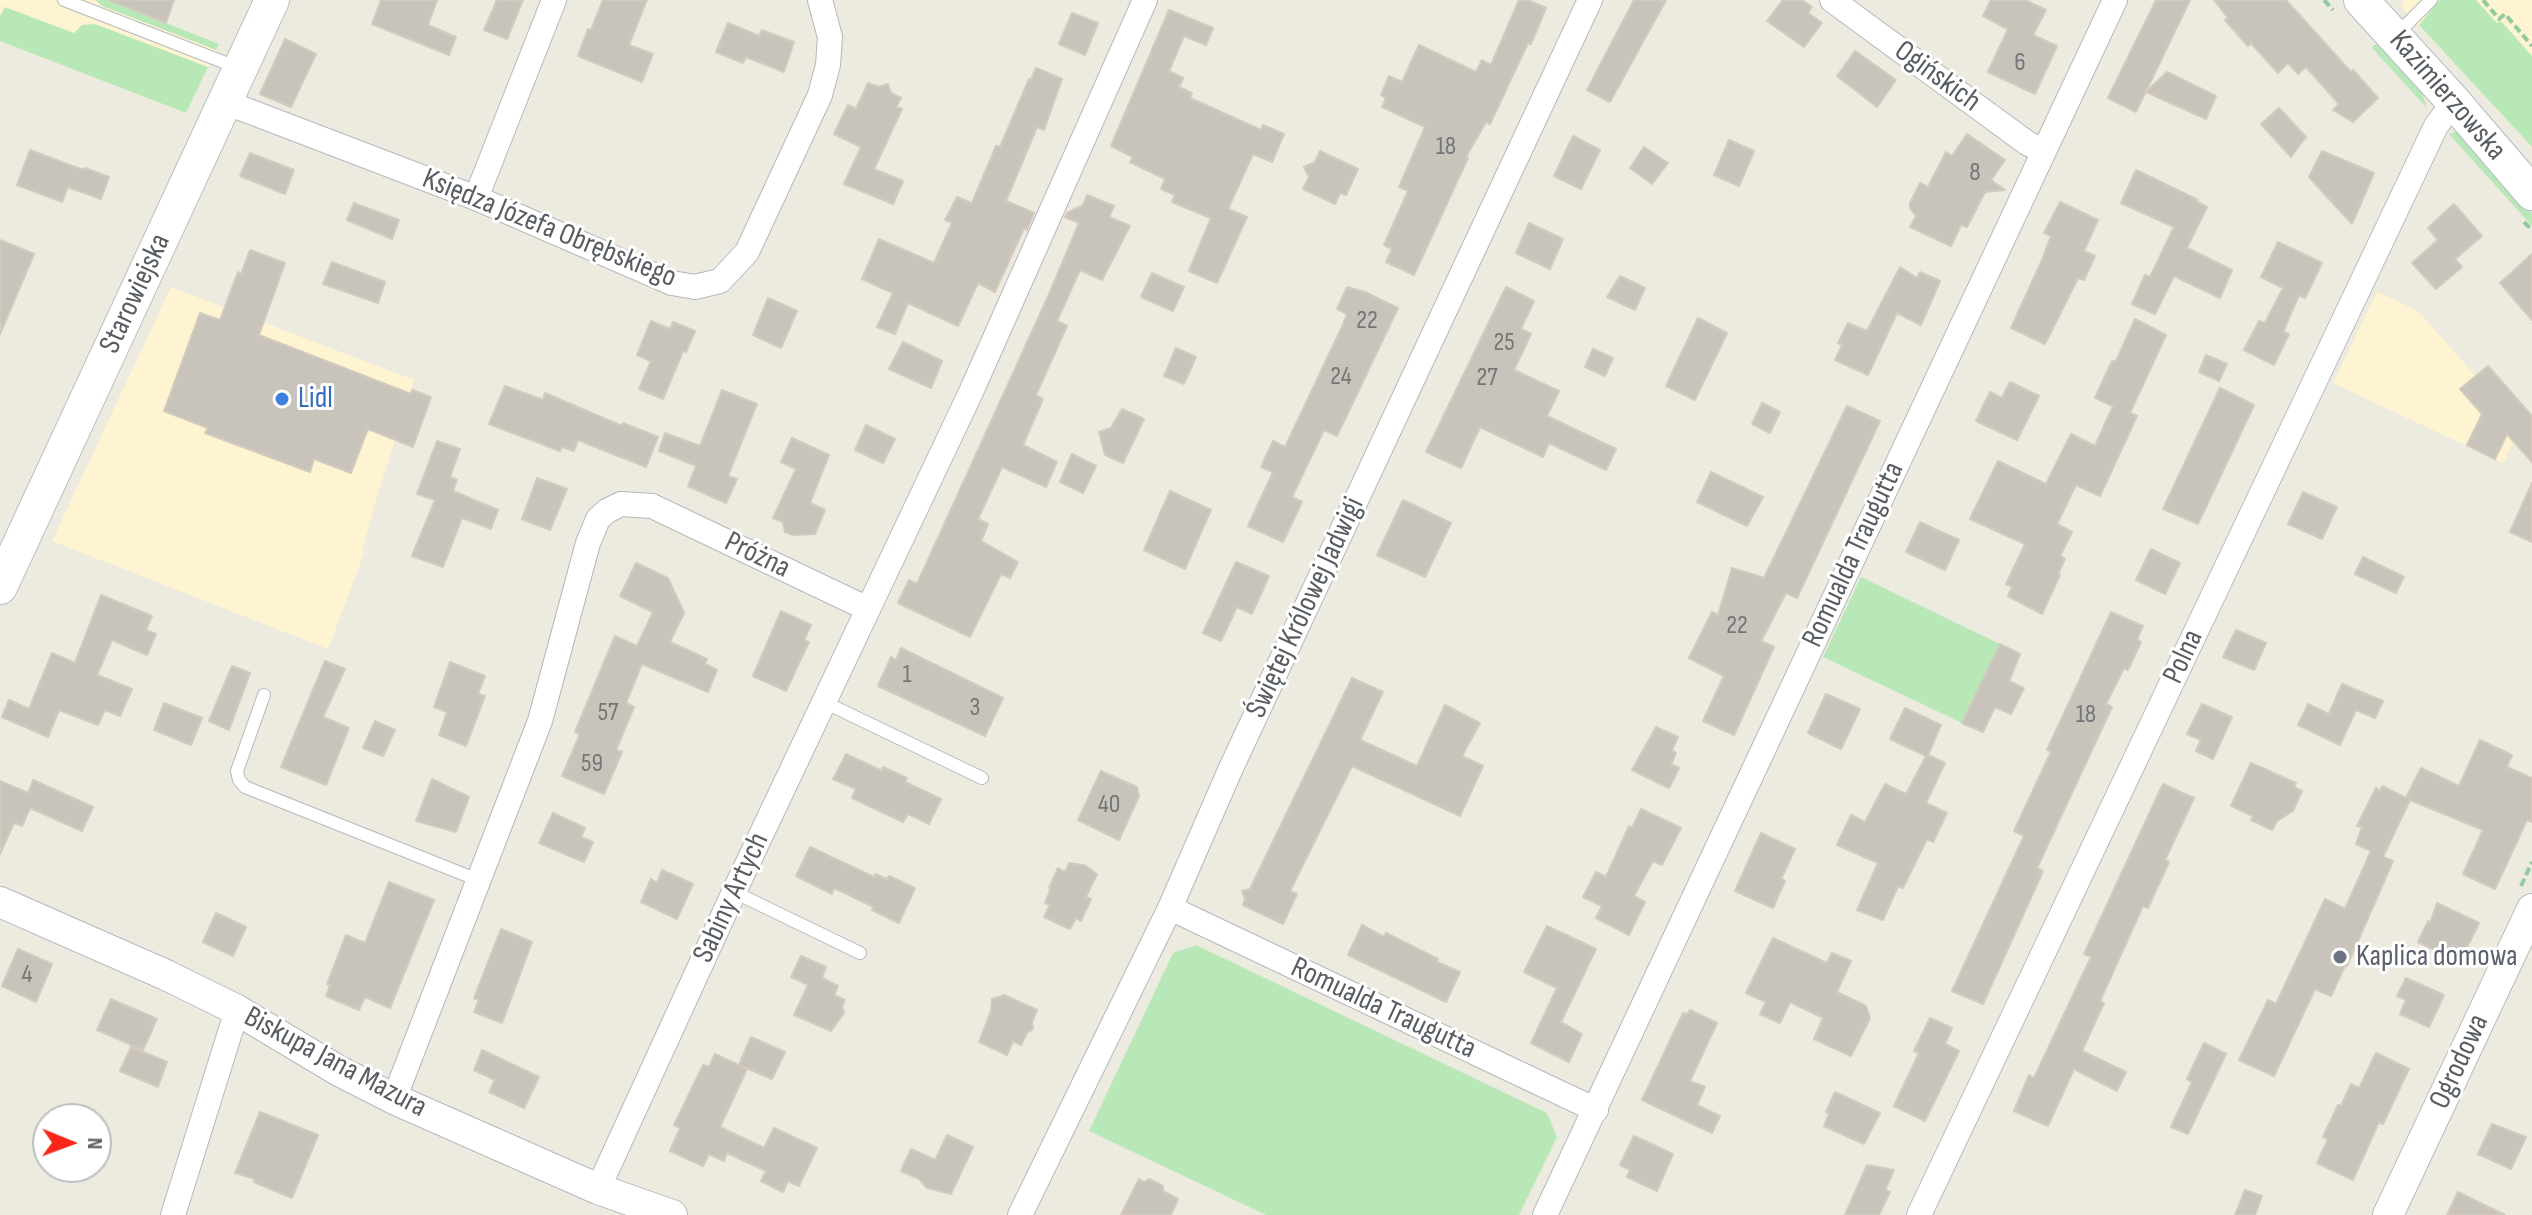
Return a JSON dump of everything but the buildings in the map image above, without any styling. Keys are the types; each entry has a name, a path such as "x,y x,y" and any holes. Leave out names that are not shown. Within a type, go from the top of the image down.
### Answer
{"main road":[{"name":"Starowiejska","path":"0,587 272,0"},
{"name":"Kazimierzowska","path":"2361,0 2529,182"}],"street":[{"path":"476,198 554,0"},
{"name":"Księdza Józefa Obrębskiego","path":"225,102 476,198 672,283 695,287 720,281 747,252 820,95 828,65 830,37 820,0"},
{"path":"868,609 971,392 1145,0"},
{"name":"Świętej Królowej Jadwigi","path":"1020,1215 1170,908 1231,768 1590,0"},
{"name":"Ogińskich","path":"1832,0 2042,151"},
{"name":"Romualda Traugutta","path":"1545,1215 2115,0"},
{"name":"Polna","path":"1919,1215 2436,126 2454,102"},
{"name":"Próżna","path":"394,1099 540,721 588,543 598,519 621,504 652,506 868,609"},
{"name":"Sabiny Artych","path":"598,1189 868,609"},
{"name":"Biskupa Jana Mazura","path":"0,902 166,975 237,1010 339,1071 394,1099 598,1189 672,1215"},
{"name":"Romualda Traugutta","path":"1170,908 1596,1110"},
{"name":"Ogrodowa","path":"2388,1215 2532,909"},
{"path":"173,1215 237,1010"}],"lane":[{"path":"2395,36 2431,0"},
{"path":"71,1 240,68"},
{"path":"264,695 237,771 245,787 478,880"},
{"path":"824,702 982,778"},
{"path":"734,892 860,953"}],"path":[{"path":"2483,0 2499,19 2505,14 2532,46"}],"shaded area":[{"path":"0,0 108,0 219,44 186,113 0,41"},
{"path":"2404,0 2532,0 2532,147 2400,5"},
{"path":"171,287 414,380 377,497 362,550 365,551 328,649 52,541"},
{"path":"2377,292 2418,311 2521,427 2503,463 2333,383"}],"green space":[{"path":"95,0 108,0 219,44 216,50 102,6"},
{"path":"2439,0 2476,0 2497,23 2501,21 2532,56 2532,147 2419,25"},
{"path":"5,7 74,33 82,25 95,24 208,67 186,113 0,41 0,16"},
{"path":"2378,45 2422,93 2427,108 2372,48"},
{"path":"2455,132 2532,213 2532,226 2449,134"},
{"path":"1861,577 2000,644 1962,723 1823,657"},
{"path":"1196,945 1547,1113 1557,1137 1519,1215 1266,1215 1089,1131 1173,953"}],"place":[{"name":"Lidl","path":"282,399"},
{"name":"Kaplica domowa","path":"2340,957"}]}
